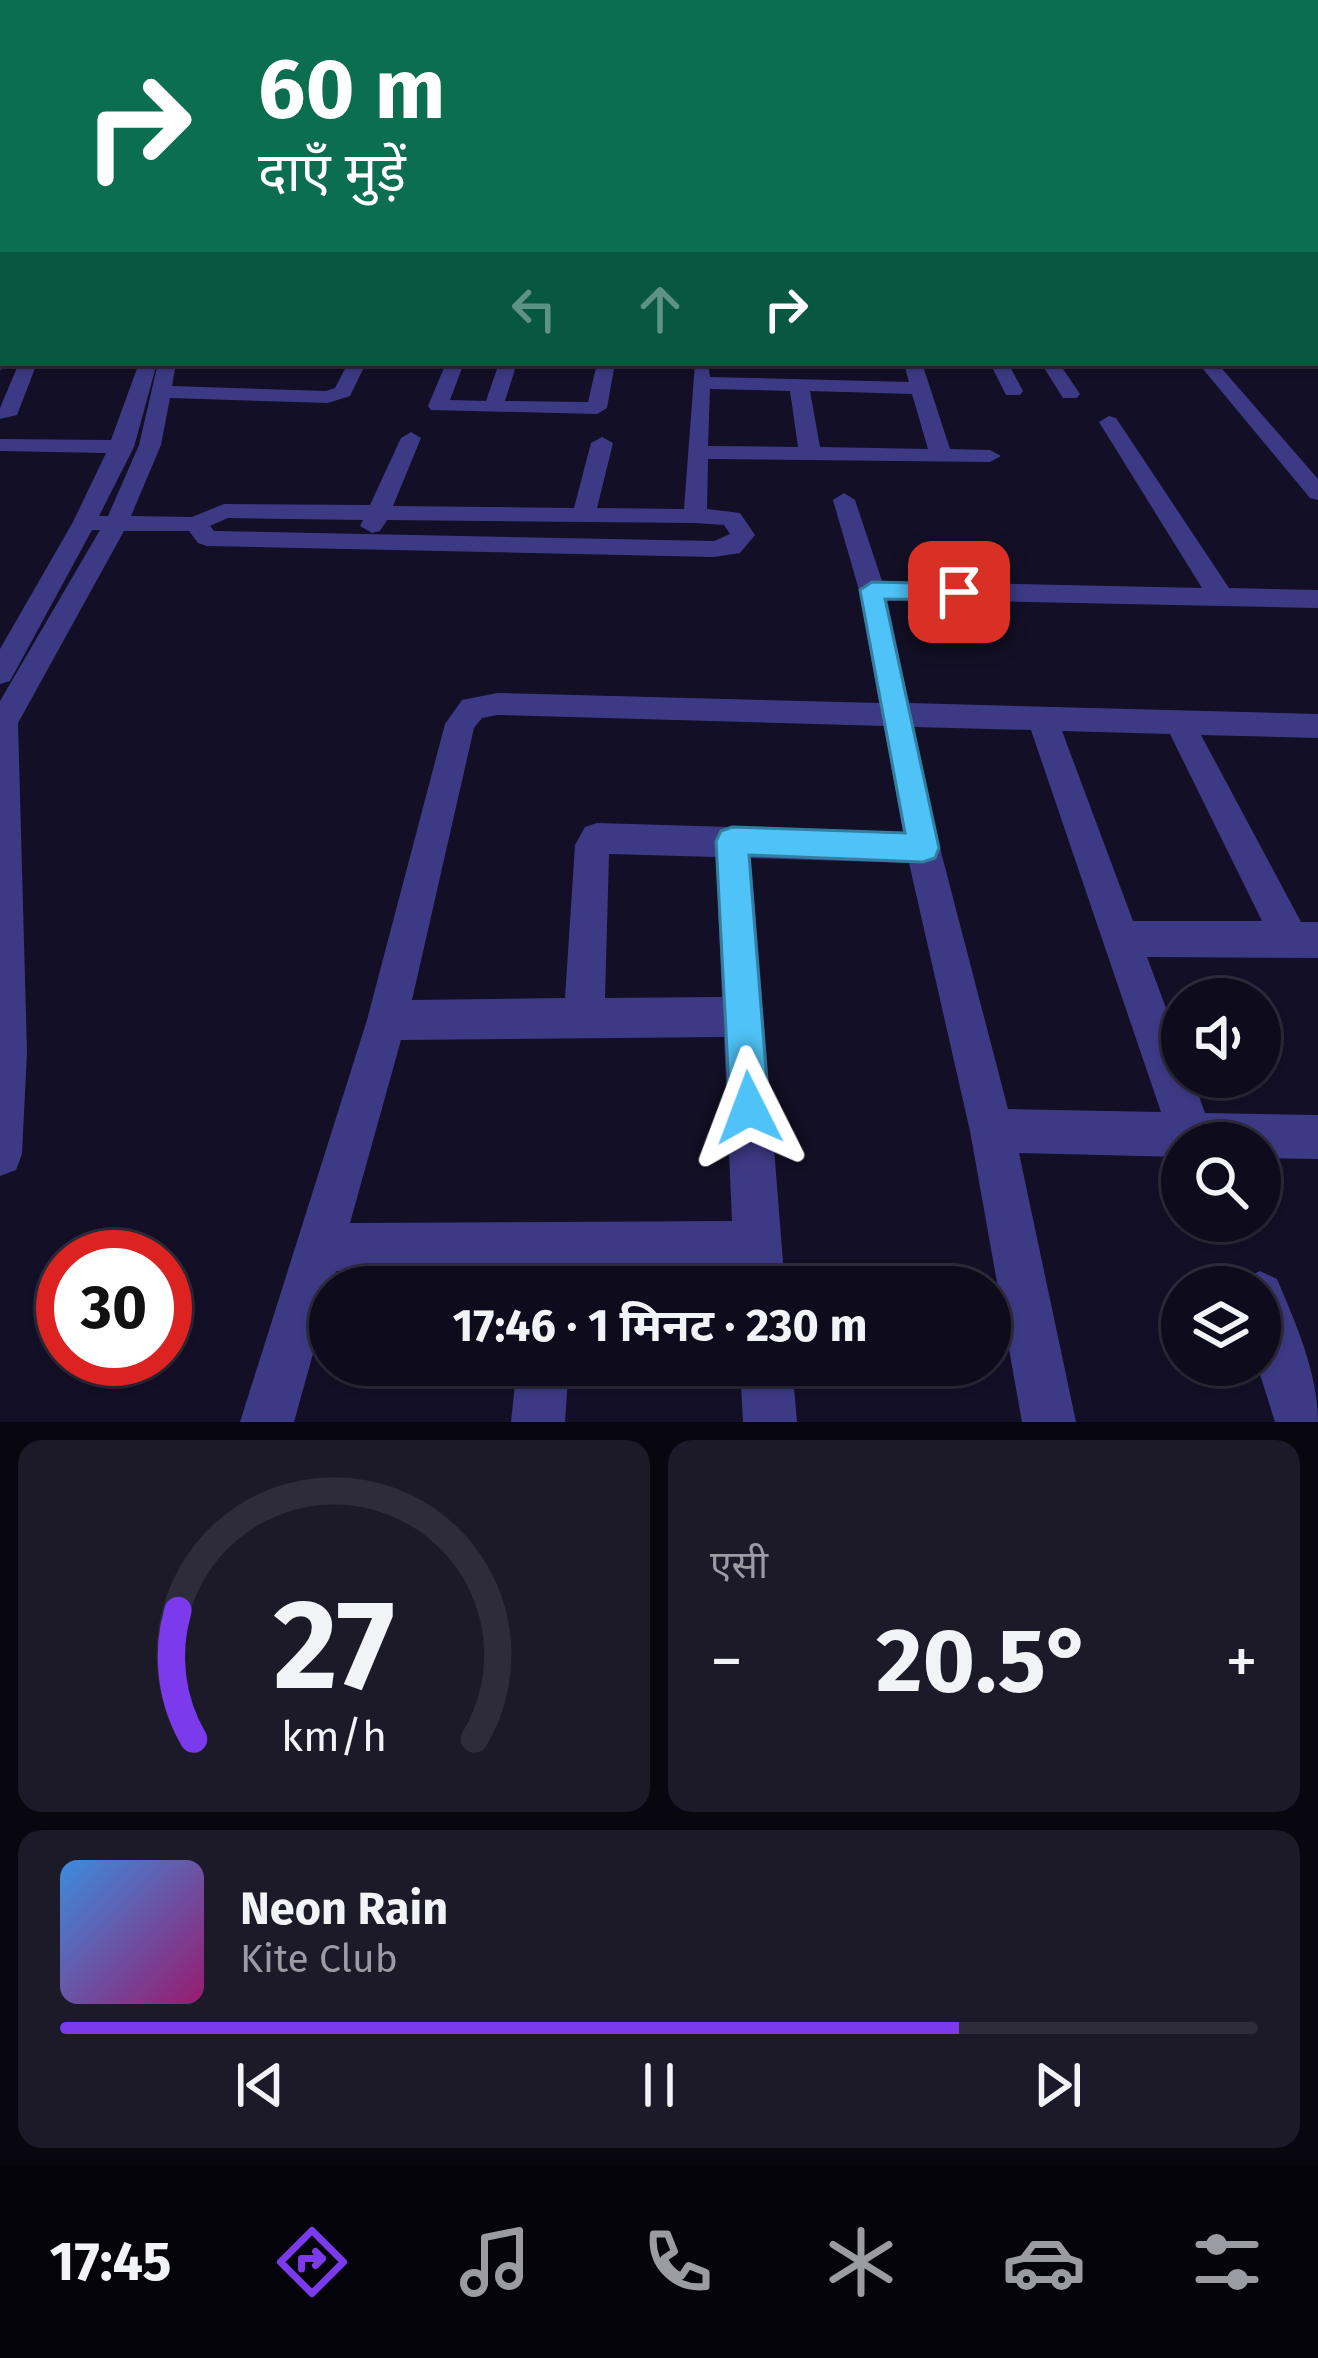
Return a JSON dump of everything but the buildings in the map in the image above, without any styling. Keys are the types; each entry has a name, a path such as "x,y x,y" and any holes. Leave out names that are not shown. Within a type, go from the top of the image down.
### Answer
{"street":[{"path":"8,415 27,366"},
{"path":"159,372 328,398 343,392 356,366"},
{"path":"454,366 438,406 597,408 605,366"},
{"path":"494,408 507,366"},
{"path":"914,366 941,456"},
{"path":"1001,366 1013,391"},
{"path":"1052,366 1070,394"},
{"path":"1211,366 1318,494"},
{"path":"0,1154 2,733 8,712 102,523 123,447 159,372"},
{"path":"0,673 150,445 159,372"},
{"path":"695,516 701,373 799,386 921,388"},
{"path":"799,386 810,454"},
{"path":"1109,422 1222,598"},
{"path":"364,543 411,438"},
{"path":"583,516 602,443"},
{"path":"0,445 123,447"},
{"path":"700,452 990,456"},
{"path":"844,500 872,590 923,848 992,1131 1049,1422"},
{"path":"102,523 196,524 224,512 695,516 732,518 743,535 731,548 714,549 505,546 207,538 196,524"},
{"path":"505,546 513,516"},
{"path":"872,590 1318,599"},
{"path":"268,1422 387,1019 460,724 473,709 497,704 1314,732"},
{"path":"1043,721 1187,1122"},
{"path":"1180,724 1305,940"},
{"path":"584,1017 596,838 923,848"},
{"path":"732,841 759,1266"},
{"path":"1122,939 1305,940"},
{"path":"387,1019 744,1017"},
{"path":"992,1131 1161,1134"},
{"path":"1281,1136 1318,1137"},
{"path":"319,1246 540,1266"},
{"path":"1281,1346 1303,1399"},
{"path":"538,1422 541,1386"},
{"path":"767,1386 770,1422"}],"route":[{"path":"749,1108 732,841 923,848 872,590 959,592"}]}
